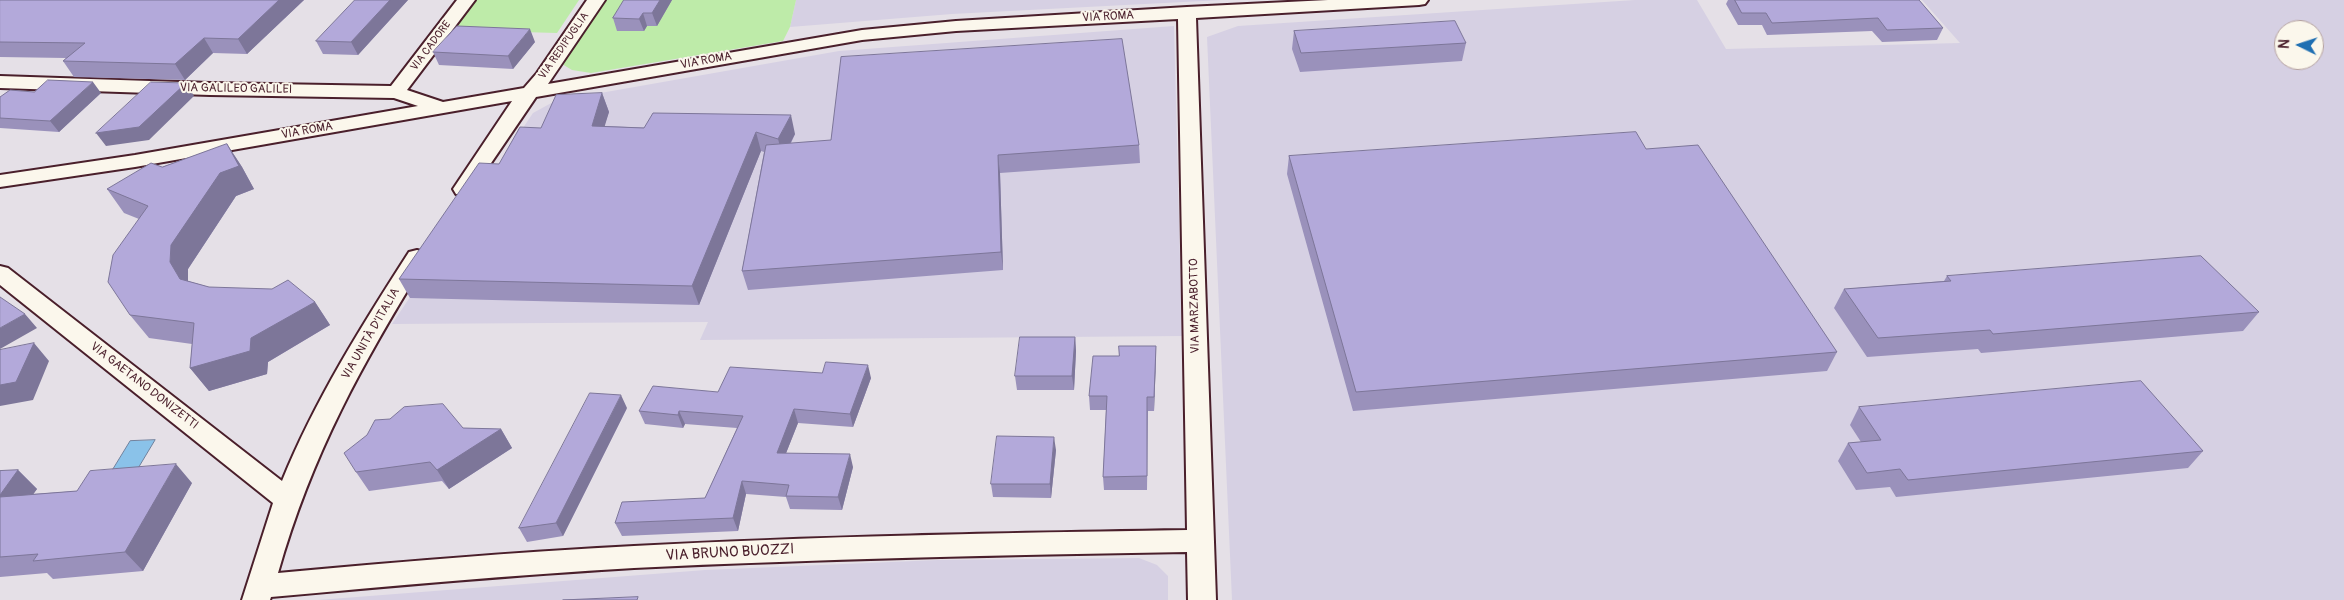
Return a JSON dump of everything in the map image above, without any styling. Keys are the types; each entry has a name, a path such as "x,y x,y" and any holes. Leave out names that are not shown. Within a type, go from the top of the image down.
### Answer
{"street":[{"name":"VIA CADORE","path":"396,92 466,0"},
{"name":"VIA REDIPUGLIA","path":"531,91 544,77 596,0"},
{"name":"VIA ROMA","path":"0,181 134,161 862,35 956,26 1419,0"},
{"name":"VIA MARZABOTTO","path":"1187,12 1202,600"},
{"name":"VIA GALILEO GALILEI","path":"0,82 210,89 396,92 439,107"},
{"path":"450,209 521,102 531,91"},
{"name":"VIA UNITÀ D'ITALIA","path":"258,593 287,499 319,428 366,342 428,242"},
{"name":"VIA GAETANO DONIZETTI","path":"0,273 287,499"},
{"name":"VIA BRUNO BUOZZI","path":"258,593 467,568 632,557 914,545 1200,541"}],"shaded area":[{"path":"796,0 1222,0 952,14 790,27"},
{"path":"1635,0 1697,0 1726,49 1960,43 1922,0 2344,0 2344,600 1232,600 1207,37 1238,26"},
{"path":"1174,26 1182,336 700,340 708,322 392,324 533,113 555,101 839,51"},
{"path":"1139,558 1157,565 1168,576 1168,600 318,600 705,570 938,560"}],"green space":[{"path":"473,0 579,0 557,33 451,30"},
{"path":"604,0 796,0 790,27 783,41 591,73 572,70 562,64"}],"water":[{"path":"155,440 134,475 108,477 130,441"}],"building":[{"path":"0,0 279,0 238,39 204,38 175,64 63,61 85,43 0,42"},
{"path":"355,0 390,0 351,42 316,41"},
{"path":"624,0 660,0 652,13 643,13 639,19 613,18"},
{"path":"1735,0 1919,0 1943,28 1887,30 1878,18 1772,23 1766,13 1742,13"},
{"path":"1455,21 1466,43 1301,53 1294,31"},
{"path":"457,26 530,29 508,56 433,52"},
{"path":"1122,39 1139,145 998,155 1001,252 742,271 766,145 831,140 841,57"},
{"path":"48,80 93,82 50,121 0,118 0,97 10,90 34,92"},
{"path":"151,82 186,83 139,127 96,133"},
{"path":"602,93 592,126 644,128 653,113 791,115 778,139 756,132 692,286 399,279 479,163 499,164 520,127 541,128 556,95"},
{"path":"1636,132 1646,149 1698,145 1837,352 1356,392 1289,156"},
{"path":"227,144 239,166 220,173 171,245 170,262 180,279 209,287 272,289 288,280 315,302 251,338 250,351 190,368 194,323 130,315 108,282 113,255 148,206 107,189 151,163 162,167"},
{"path":"2201,256 2259,312 1993,334 1990,330 1878,338 1844,289 1951,281 1947,276"},
{"path":"0,297 25,314 0,328"},
{"path":"1020,337 1075,337 1072,376 1015,376"},
{"path":"34,343 16,382 0,385 0,350"},
{"path":"1119,346 1156,346 1154,397 1147,397 1147,476 1103,477 1107,396 1089,396 1093,356 1119,356"},
{"path":"826,362 868,365 850,414 794,409 777,453 850,454 838,497 786,496 789,485 742,481 733,518 615,523 622,502 705,498 743,416 679,411 678,415 639,411 653,386 718,392 730,367 822,373"},
{"path":"2141,381 2203,451 1908,480 1900,469 1867,473 1848,443 1881,440 1859,407"},
{"path":"590,393 621,395 556,523 519,528"},
{"path":"443,404 463,428 501,429 437,470 430,462 356,472 344,453 367,435 375,420 390,419 404,407"},
{"path":"997,436 1054,437 1050,484 991,484"},
{"path":"176,464 125,552 33,561 38,554 0,557 0,497 77,491 90,471"},
{"path":"18,470 0,495 0,471"},
{"path":"638,597 637,600 563,600"}]}
